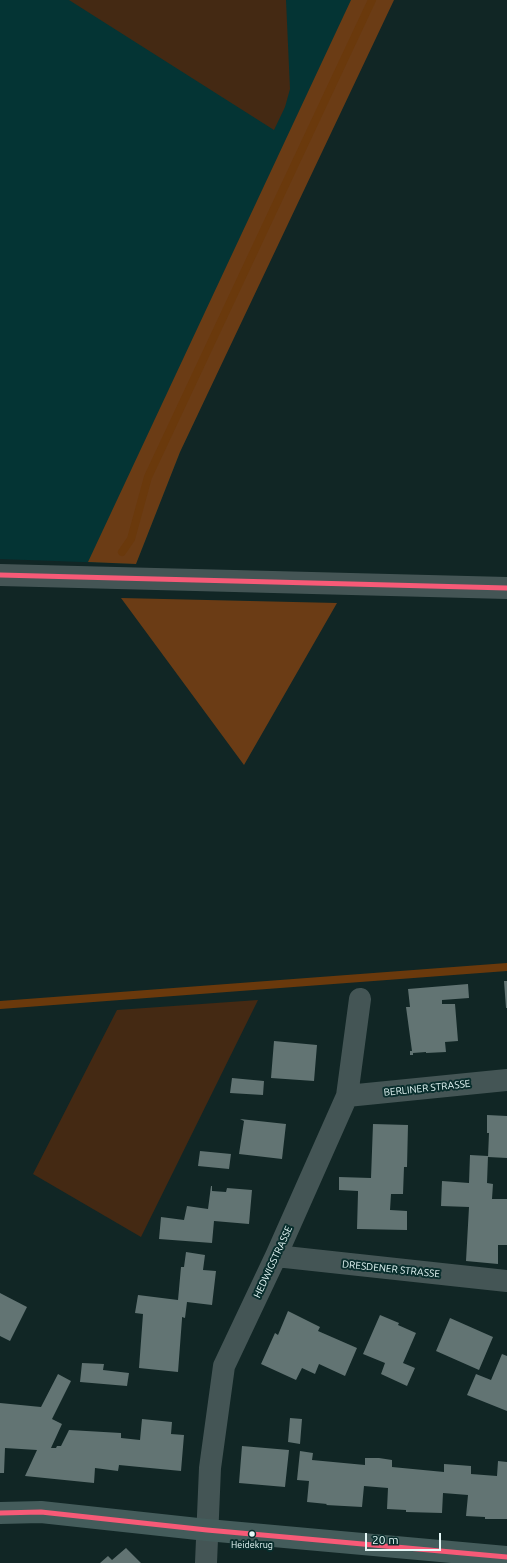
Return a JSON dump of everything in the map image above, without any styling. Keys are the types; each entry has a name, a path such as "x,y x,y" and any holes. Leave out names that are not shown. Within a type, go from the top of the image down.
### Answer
{"street":[{"path":"0,575 507,588"},
{"name":"HEDWIGSTRASSE","path":"206,1563 210,1468 224,1366 276,1256 347,1096 360,999"},
{"name":"BERLINER STRASSE","path":"347,1096 507,1080"},
{"name":"DRESDENER STRASSE","path":"276,1256 507,1281"},
{"path":"0,1513 41,1512 207,1530 507,1557"}],"shaded area":[{"path":"0,0 391,0 180,452 136,564 0,559"},
{"path":"69,0 286,0 290,89 285,107 274,130"},
{"path":"351,0 394,0 180,452 136,564 88,562"},
{"path":"121,598 337,603 244,765"},
{"path":"258,1000 141,1237 33,1174 117,1010"}],"building":[{"path":"504,981 507,981 507,1008 506,1008"},
{"path":"468,984 469,998 442,1000 442,1004 455,1004 458,1041 445,1042 446,1052 413,1053 413,1055 410,1055 410,1051 412,1051 406,1007 410,1007 408,989"},
{"path":"274,1041 317,1045 314,1081 271,1078"},
{"path":"232,1078 264,1081 263,1095 230,1093"},
{"path":"487,1115 507,1116 507,1158 488,1157 489,1133 487,1133"},
{"path":"240,1119 286,1124 282,1159 239,1154 244,1121"},
{"path":"373,1124 408,1125 407,1167 404,1167 403,1194 391,1194 390,1210 407,1211 407,1230 357,1229 358,1191 339,1190 339,1177 371,1178"},
{"path":"200,1151 231,1154 229,1169 198,1166"},
{"path":"470,1155 488,1156 487,1183 493,1184 492,1199 507,1199 507,1245 498,1245 498,1264 466,1261 469,1207 441,1206 442,1181 469,1183"},
{"path":"211,1186 212,1191 226,1192 227,1188 252,1190 249,1224 214,1221 212,1243 159,1239 161,1217 184,1220 187,1206 208,1209"},
{"path":"186,1252 205,1255 203,1270 216,1271 212,1305 187,1302 185,1318 182,1317 178,1372 139,1368 143,1314 135,1313 138,1295 178,1300 181,1267 184,1267"},
{"path":"0,1293 27,1307 10,1341 0,1336"},
{"path":"288,1311 320,1327 318,1331 357,1348 345,1376 319,1364 315,1374 302,1368 296,1380 261,1364 275,1333 278,1335"},
{"path":"380,1315 399,1323 398,1325 416,1333 403,1363 415,1368 407,1386 381,1374 385,1363 363,1354"},
{"path":"450,1318 493,1337 479,1370 436,1351"},
{"path":"502,1354 507,1356 507,1411 467,1395 476,1374 491,1380"},
{"path":"82,1363 104,1364 103,1370 129,1373 127,1386 80,1382"},
{"path":"58,1374 71,1381 52,1419 62,1424 51,1448 61,1446 69,1430 121,1433 121,1438 140,1440 142,1419 172,1422 171,1434 184,1435 181,1471 119,1465 118,1471 95,1468 94,1483 25,1476 37,1450 5,1448 4,1473 0,1473 0,1403 41,1407"},
{"path":"290,1418 302,1419 300,1444 288,1442"},
{"path":"242,1446 289,1450 285,1487 239,1483"},
{"path":"300,1451 313,1453 312,1460 365,1465 365,1458 379,1458 392,1460 392,1467 444,1472 444,1464 471,1466 471,1474 497,1476 498,1461 507,1462 507,1519 485,1519 485,1517 466,1516 468,1495 443,1493 442,1513 406,1512 406,1510 387,1509 388,1488 364,1486 362,1507 326,1505 327,1504 307,1502 309,1481 297,1480"},
{"path":"126,1548 141,1563 100,1563 108,1556 112,1560"}],"waterway":[{"path":"122,552 131,539 148,477 372,0"},
{"path":"0,1005 507,967"}],"transit line":[{"path":"0,575 507,588"},
{"path":"0,1513 41,1512 207,1530 507,1557"}],"place":[{"name":"Heidekrug","path":"252,1534"}]}
